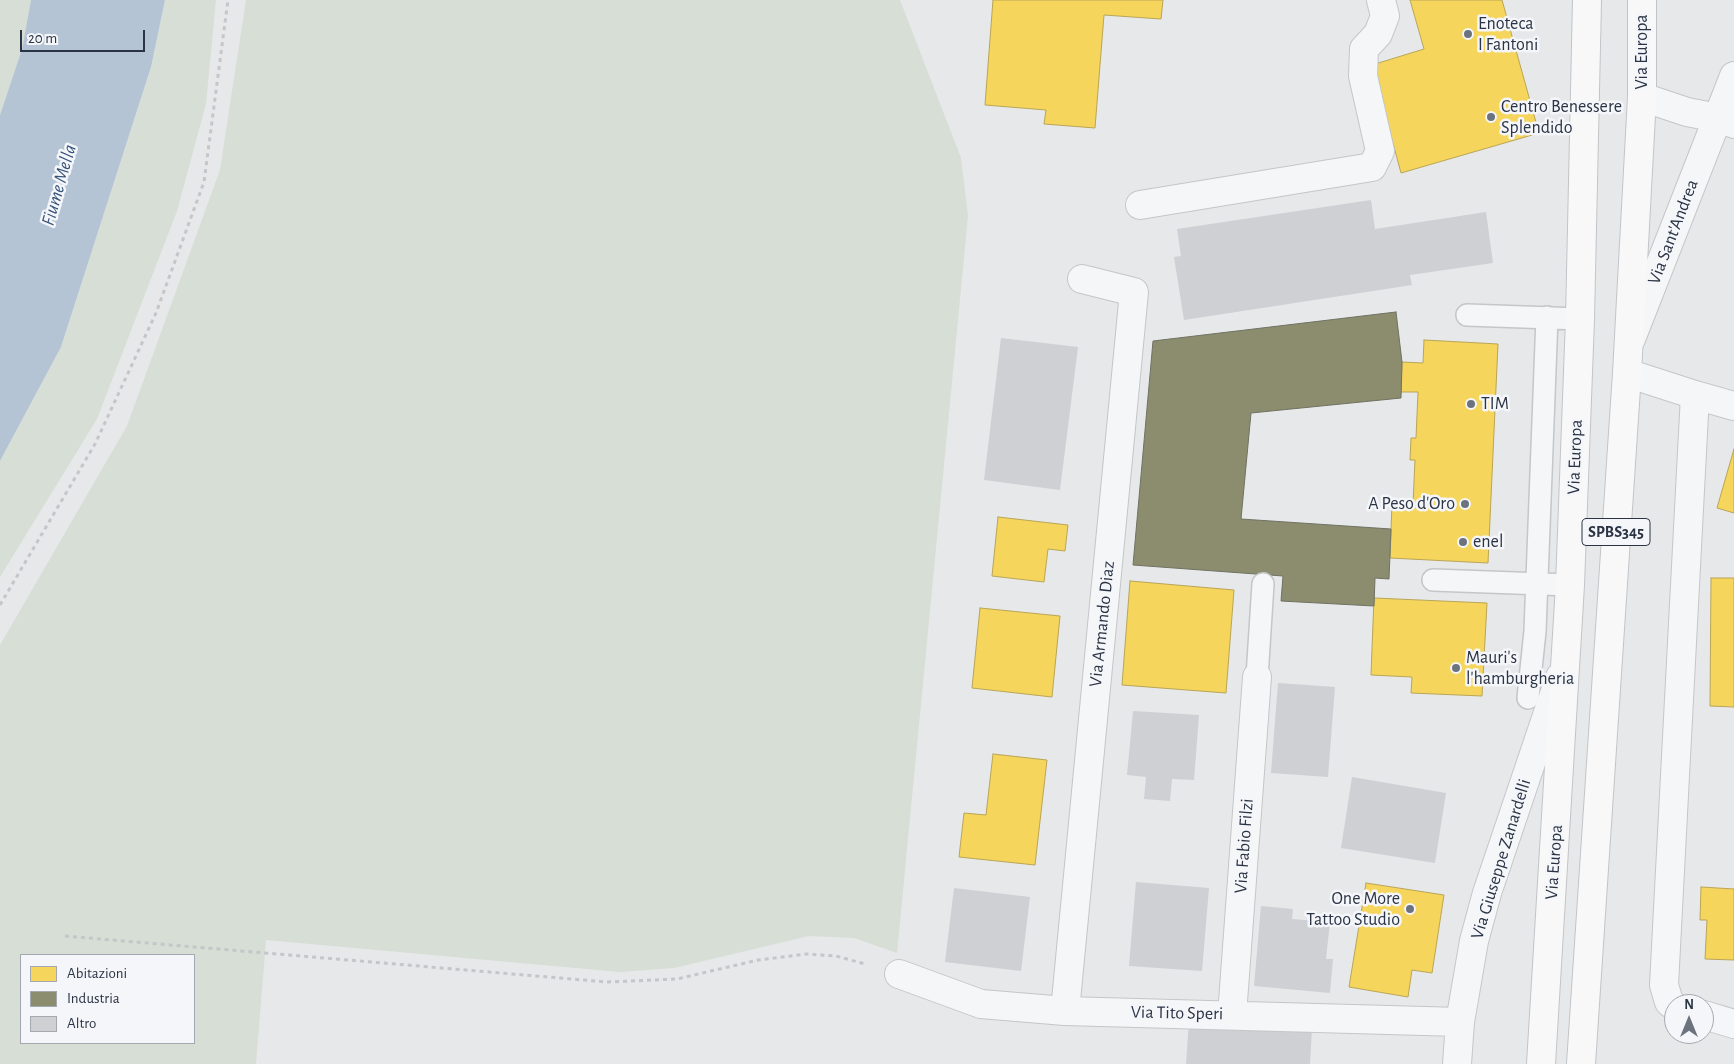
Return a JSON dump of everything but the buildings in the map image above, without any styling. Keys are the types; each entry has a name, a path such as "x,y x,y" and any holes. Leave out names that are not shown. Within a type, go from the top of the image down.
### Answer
{"main road":[{"name":"Via Europa","path":"1540,1064 1570,585 1580,319 1586,0"},
{"name":"Via Europa","path":"1581,1064 1627,373 1642,96 1642,0"}],"street":[{"path":"1140,205 1372,167 1380,151 1363,76 1364,49 1378,34 1385,16 1381,0"},
{"name":"Via Sant'Andrea","path":"1628,345 1726,121 1734,76"},
{"path":"1642,96 1686,112 1726,121"},
{"name":"Via Armando Diaz","path":"1065,1011 1134,292 1082,278"},
{"path":"1627,373 1734,406"},
{"path":"1668,994 1664,985 1695,394"},
{"name":"Via Giuseppe Zanardelli","path":"1457,1064 1460,1022 1474,941 1487,893 1566,659"},
{"name":"Via Fabio Filzi","path":"1232,1015 1257,677"},
{"name":"Via Tito Speri","path":"899,974 981,1004 1065,1011 1460,1022"},
{"path":"1714,1018 1734,1024"}],"lane":[{"path":"1467,315 1580,319"},
{"path":"1528,698 1535,631 1547,317"},
{"path":"1433,580 1570,585"},
{"path":"1257,677 1263,584"}],"path":[{"path":"0,606 95,444 159,303 204,182 228,0"},
{"path":"65,936 607,982 678,979 758,960 807,954 836,956 899,974"}],"shaded area":[{"path":"0,0 31,0 22,49 0,115"},
{"path":"165,0 216,0 206,104 177,211 97,419 0,577 0,461 61,347 151,67"},
{"path":"246,0 900,0 961,158 968,216 897,953 854,938 809,936 674,968 620,972 266,940 256,1064 0,1064 0,645 127,426 220,170"}],"water":[{"name":"Fiume Mella","path":"31,0 165,0 151,67 61,347 0,461 0,115 22,49"}],"place":[{"name":"Enoteca I Fantoni","path":"1468,34"},
{"name":"Centro Benessere Splendido","path":"1491,117"},
{"name":"TIM","path":"1471,404"},
{"name":"A Peso d'Oro","path":"1465,504"},
{"name":"enel","path":"1463,542"},
{"name":"Mauri's l'hamburgheria","path":"1456,668"},
{"name":"One More Tattoo Studio","path":"1410,909"}]}
